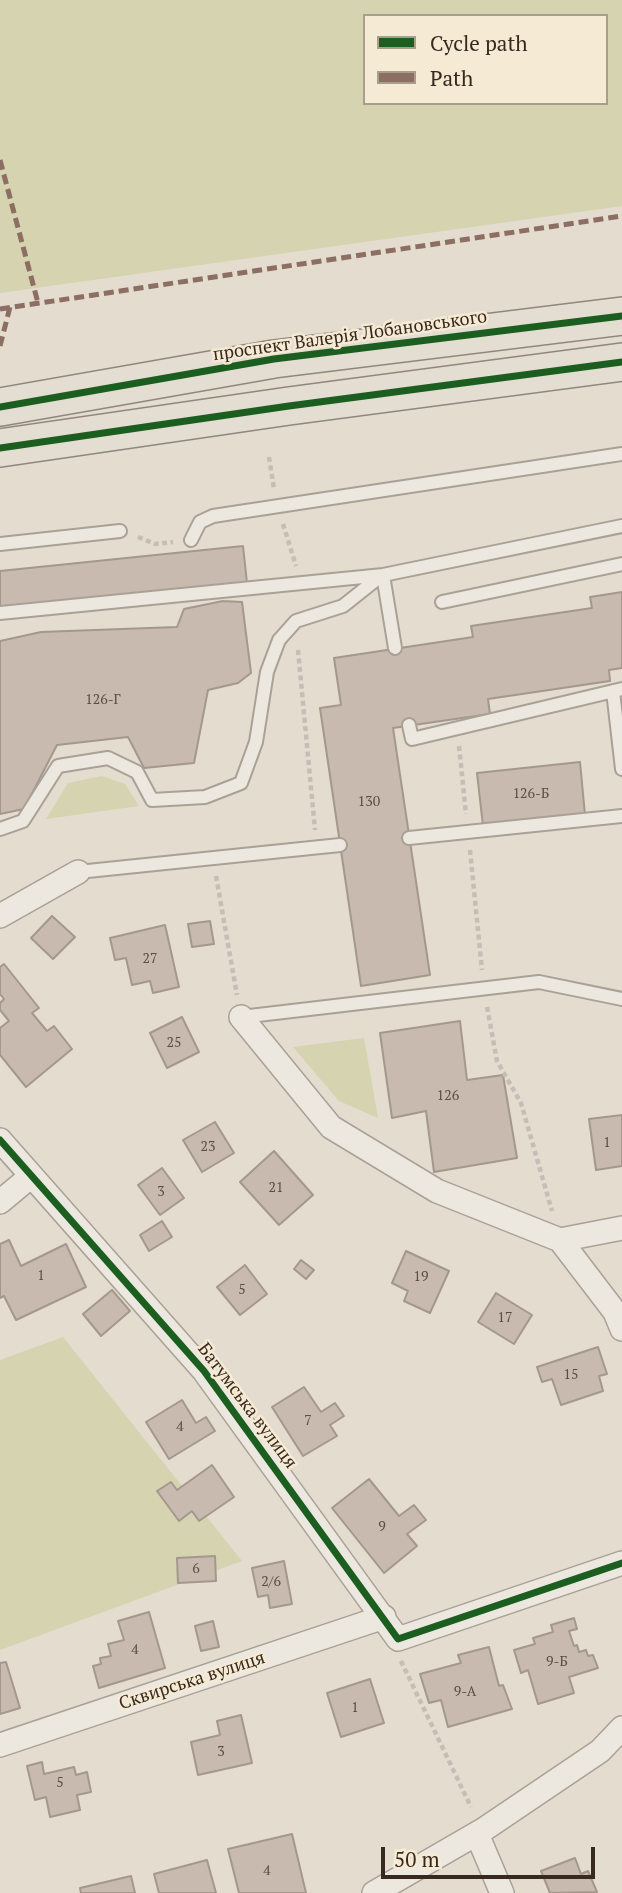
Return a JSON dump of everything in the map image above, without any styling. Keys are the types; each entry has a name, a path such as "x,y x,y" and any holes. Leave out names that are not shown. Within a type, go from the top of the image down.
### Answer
{"main road":[{"name":"проспект Валерія Лобановського","path":"0,407 274,359 622,316"},
{"path":"0,448 622,362"}],"street":[{"path":"0,916 78,872"},
{"path":"241,1017 331,1127 436,1191 560,1240 615,1312 622,1329"},
{"name":"Батумська вулиця","path":"0,1140 204,1371 384,1616 398,1639"},
{"path":"0,1202 30,1177"},
{"path":"560,1240 622,1228"},
{"path":"398,1639 622,1563"},
{"name":"Сквирська вулиця","path":"0,1745 384,1616"},
{"path":"374,1893 480,1832 600,1751 622,1728"},
{"path":"480,1832 502,1893"}],"lane":[{"path":"191,540 200,522 213,516 622,454"},
{"path":"0,613 383,575 622,526"},
{"path":"0,544 120,531"},
{"path":"442,602 622,564"},
{"path":"0,829 23,821 58,766 108,758 136,772 152,800 205,797 241,783 256,742 267,672 279,640 296,621 343,606 383,575"},
{"path":"383,575 396,648"},
{"path":"410,726 412,740 618,690 622,769"},
{"path":"410,838 622,816"},
{"path":"78,872 340,845"},
{"path":"241,1017 539,982 622,999"}],"path":[{"path":"269,457 277,506 301,584"},
{"path":"296,621 316,847"},
{"path":"457,731 484,988 497,1061 521,1103 560,1240"},
{"path":"213,858 241,1017"},
{"path":"398,1639 401,1665 480,1832"}],"shaded area":[{"path":"0,0 622,0 622,206 0,293"},
{"path":"102,776 125,784 139,806 46,819 68,783"},
{"path":"364,1038 378,1118 339,1101 293,1047"},
{"path":"63,1337 242,1561 0,1650 0,1360"}],"building":[{"path":"243,546 247,583 0,608 0,571"},
{"path":"622,592 622,668 609,670 610,681 488,699 490,714 393,728 430,975 361,986 320,708 341,705 334,658 473,637 471,626 592,608 590,597"},
{"path":"223,601 242,602 251,673 238,683 208,690 194,763 144,768 128,737 57,745 24,809 0,814 0,641 41,632 177,627 184,609"},
{"path":"580,762 585,815 483,826 477,773"},
{"path":"52,916 75,937 53,959 31,938"},
{"path":"210,921 214,944 192,947 188,924"},
{"path":"165,925 179,987 153,993 150,981 132,985 126,958 115,960 110,938"},
{"path":"4,964 39,1008 32,1013 47,1031 54,1026 72,1049 26,1087 0,1055 0,1028 9,1021 0,1010 0,1003 4,999 0,994 0,967"},
{"path":"182,1017 199,1052 167,1068 150,1033"},
{"path":"460,1021 467,1080 503,1075 517,1158 434,1172 426,1111 392,1118 380,1033"},
{"path":"622,1115 622,1166 596,1170 589,1119"},
{"path":"215,1122 234,1153 202,1172 183,1140"},
{"path":"274,1151 313,1195 279,1225 240,1182"},
{"path":"162,1168 184,1198 160,1215 138,1185"},
{"path":"162,1221 172,1237 149,1251 140,1235"},
{"path":"9,1240 21,1266 66,1244 86,1287 16,1320 4,1296 0,1298 0,1244"},
{"path":"406,1251 449,1271 430,1313 404,1301 408,1291 392,1283"},
{"path":"301,1260 314,1270 306,1279 294,1269"},
{"path":"245,1265 267,1294 240,1315 217,1287"},
{"path":"112,1290 130,1311 101,1336 83,1314"},
{"path":"496,1293 532,1315 514,1344 478,1322"},
{"path":"598,1347 607,1374 599,1376 603,1391 561,1405 552,1379 542,1382 537,1367"},
{"path":"304,1387 321,1412 335,1403 344,1416 330,1425 337,1436 303,1456 272,1407"},
{"path":"182,1400 196,1423 206,1417 215,1431 169,1459 146,1422"},
{"path":"212,1465 234,1497 199,1521 192,1511 179,1521 157,1491 171,1482 177,1490"},
{"path":"369,1479 399,1516 414,1505 426,1520 407,1534 417,1546 384,1573 332,1508"},
{"path":"215,1556 216,1581 178,1583 177,1558"},
{"path":"284,1561 292,1604 270,1608 268,1595 258,1597 252,1568"},
{"path":"149,1612 165,1668 99,1688 93,1666 101,1664 100,1658 111,1656 108,1644 124,1640 118,1621"},
{"path":"574,1618 577,1629 569,1631 574,1646 577,1645 579,1652 586,1650 588,1656 593,1655 598,1668 569,1677 574,1693 538,1704 528,1670 521,1673 514,1650 535,1644 533,1638 553,1632 551,1625"},
{"path":"213,1621 219,1647 201,1651 195,1626"},
{"path":"489,1647 499,1686 503,1685 512,1709 448,1727 441,1700 429,1703 420,1674 461,1663 458,1655"},
{"path":"6,1662 20,1708 0,1714 0,1663"},
{"path":"370,1679 384,1723 341,1737 327,1693"},
{"path":"241,1715 252,1763 198,1775 191,1742 220,1735 217,1721"},
{"path":"42,1762 44,1774 74,1767 76,1775 87,1772 91,1792 77,1795 80,1810 50,1817 46,1797 35,1800 27,1766"},
{"path":"292,1834 306,1893 239,1893 228,1849"},
{"path":"575,1858 581,1874 588,1871 597,1892 550,1893 541,1871"},
{"path":"207,1860 216,1893 159,1893 154,1874"},
{"path":"131,1876 135,1893 81,1893 80,1888"}],"marked path":[{"path":"0,160 38,303"},
{"path":"0,309 622,216"},
{"path":"0,346 10,307"}],"cycle path":[{"path":"0,407 274,359 622,316"},
{"path":"0,448 622,362"},
{"path":"0,1140 204,1371 398,1639 622,1563"}]}
